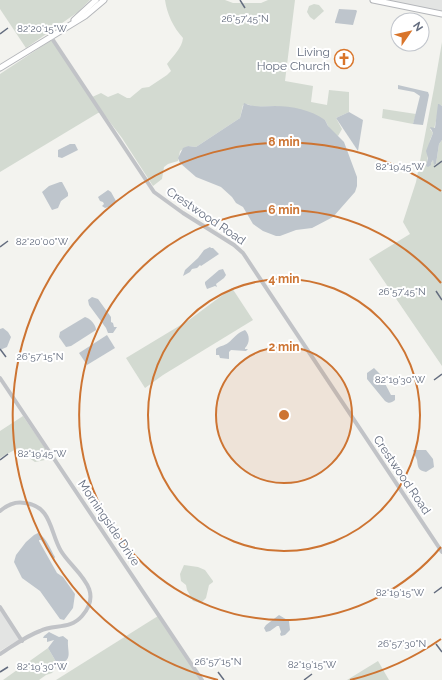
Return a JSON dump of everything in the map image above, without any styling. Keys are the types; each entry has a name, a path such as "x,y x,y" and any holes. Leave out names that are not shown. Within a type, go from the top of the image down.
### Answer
{"main road":[{"path":"64,29 96,0"},
{"path":"0,68 86,16 104,0"},
{"path":"373,0 442,14"}],"street":[{"name":"Crestwood Road","path":"51,37 154,192 234,245 243,253 442,552"},
{"name":"Morningside Drive","path":"0,378 202,680"},
{"path":"0,511 6,506 19,502 30,504 41,509 49,519 60,550 84,578 89,591 87,608 76,622 66,626 39,631 0,654"},
{"path":"0,607 22,641"}],"shaded area":[{"path":"0,0 90,0 78,12 26,48 0,9"},
{"path":"165,0 225,0 233,3 261,3 268,0 295,0 285,81 313,86 311,102 327,105 329,90 349,92 349,112 336,118 342,129 338,136 332,131 325,120 276,106 255,107 247,104 243,105 240,118 196,147 188,146 180,151 178,161 164,167 162,179 153,186 122,138 103,113 98,113 0,172 0,74 53,39 90,98 101,93 108,97 118,93 130,98 142,88 149,87 171,71 167,64 181,45 183,38 173,25"},
{"path":"381,0 442,0 442,12"},
{"path":"314,4 319,5 324,11 314,20 307,12 309,6"},
{"path":"339,9 357,11 353,25 335,23"},
{"path":"442,42 442,106 440,105 434,129 430,129 433,133 430,140 427,162 431,163 433,160 435,165 436,164 439,144 442,140 442,366 369,259 410,234 403,222 416,182"},
{"path":"398,85 428,92 429,95 423,125 413,124 420,96 414,92 398,89"},
{"path":"244,103 255,106 288,107 308,111 325,120 328,126 344,142 357,177 357,186 355,192 333,217 312,228 296,230 276,236 263,231 253,224 243,207 236,203 221,187 196,177 180,163 178,158 183,148 188,146 196,147 240,118"},
{"path":"438,104 442,106 442,140 439,144 436,164 434,165 433,160 431,165 428,167 426,166 428,158 426,151 433,133 430,127 435,128"},
{"path":"383,109 416,114 413,124 382,118"},
{"path":"349,112 363,120 358,151 336,118"},
{"path":"70,144 75,144 78,150 62,158 58,157 58,150"},
{"path":"62,182 68,196 61,201 58,208 52,210 42,192 49,186"},
{"path":"108,190 111,192 116,201 112,206 105,208 102,206 104,204 103,202 100,201 98,197"},
{"path":"210,247 219,254 201,266 200,265 197,268 192,269 183,276 185,270 204,250"},
{"path":"223,269 226,275 216,284 217,287 215,286 207,289 205,282 219,270"},
{"path":"232,288 253,320 163,375 145,388 126,358 189,320"},
{"path":"92,297 98,299 111,317 111,322 113,323 114,327 117,327 113,333 108,333 89,305 88,300"},
{"path":"85,317 92,322 96,330 71,346 66,347 59,337 60,332"},
{"path":"3,328 11,337 7,347 0,350 0,329"},
{"path":"245,330 249,339 245,348 248,349 246,351 231,350 229,352 229,359 220,358 219,355 216,355 216,349 225,345"},
{"path":"107,335 115,348 87,365 79,353"},
{"path":"374,368 380,374 391,395 395,395 395,400 392,402 389,403 385,401 367,379 367,373"},
{"path":"23,416 47,451 46,452 50,459 35,462 22,453 18,448 0,458 0,431"},
{"path":"413,450 426,450 433,459 434,467 426,472 421,470 418,467"},
{"path":"38,533 46,541 55,557 54,559 41,540 39,540 57,573 63,577 75,594 73,608 64,620 60,619 40,591 22,578 14,562 16,555 26,542"},
{"path":"184,565 198,567 205,570 213,581 209,585 206,598 201,603 193,601 186,585 181,581 180,574"},
{"path":"0,610 20,639 0,651"},
{"path":"279,615 289,621 290,630 285,635 281,636 279,626 266,632 264,628 266,625"},
{"path":"158,616 203,680 56,680"},
{"path":"49,632 59,637 63,636 68,640 68,658 63,663 58,665 48,648 54,640 47,642 47,638 43,638"},
{"path":"48,648 58,665 52,673 39,680 3,680"},
{"path":"378,661 389,680 347,680"}],"place":[{"name":"Living Hope Church","path":"344,59"}]}
